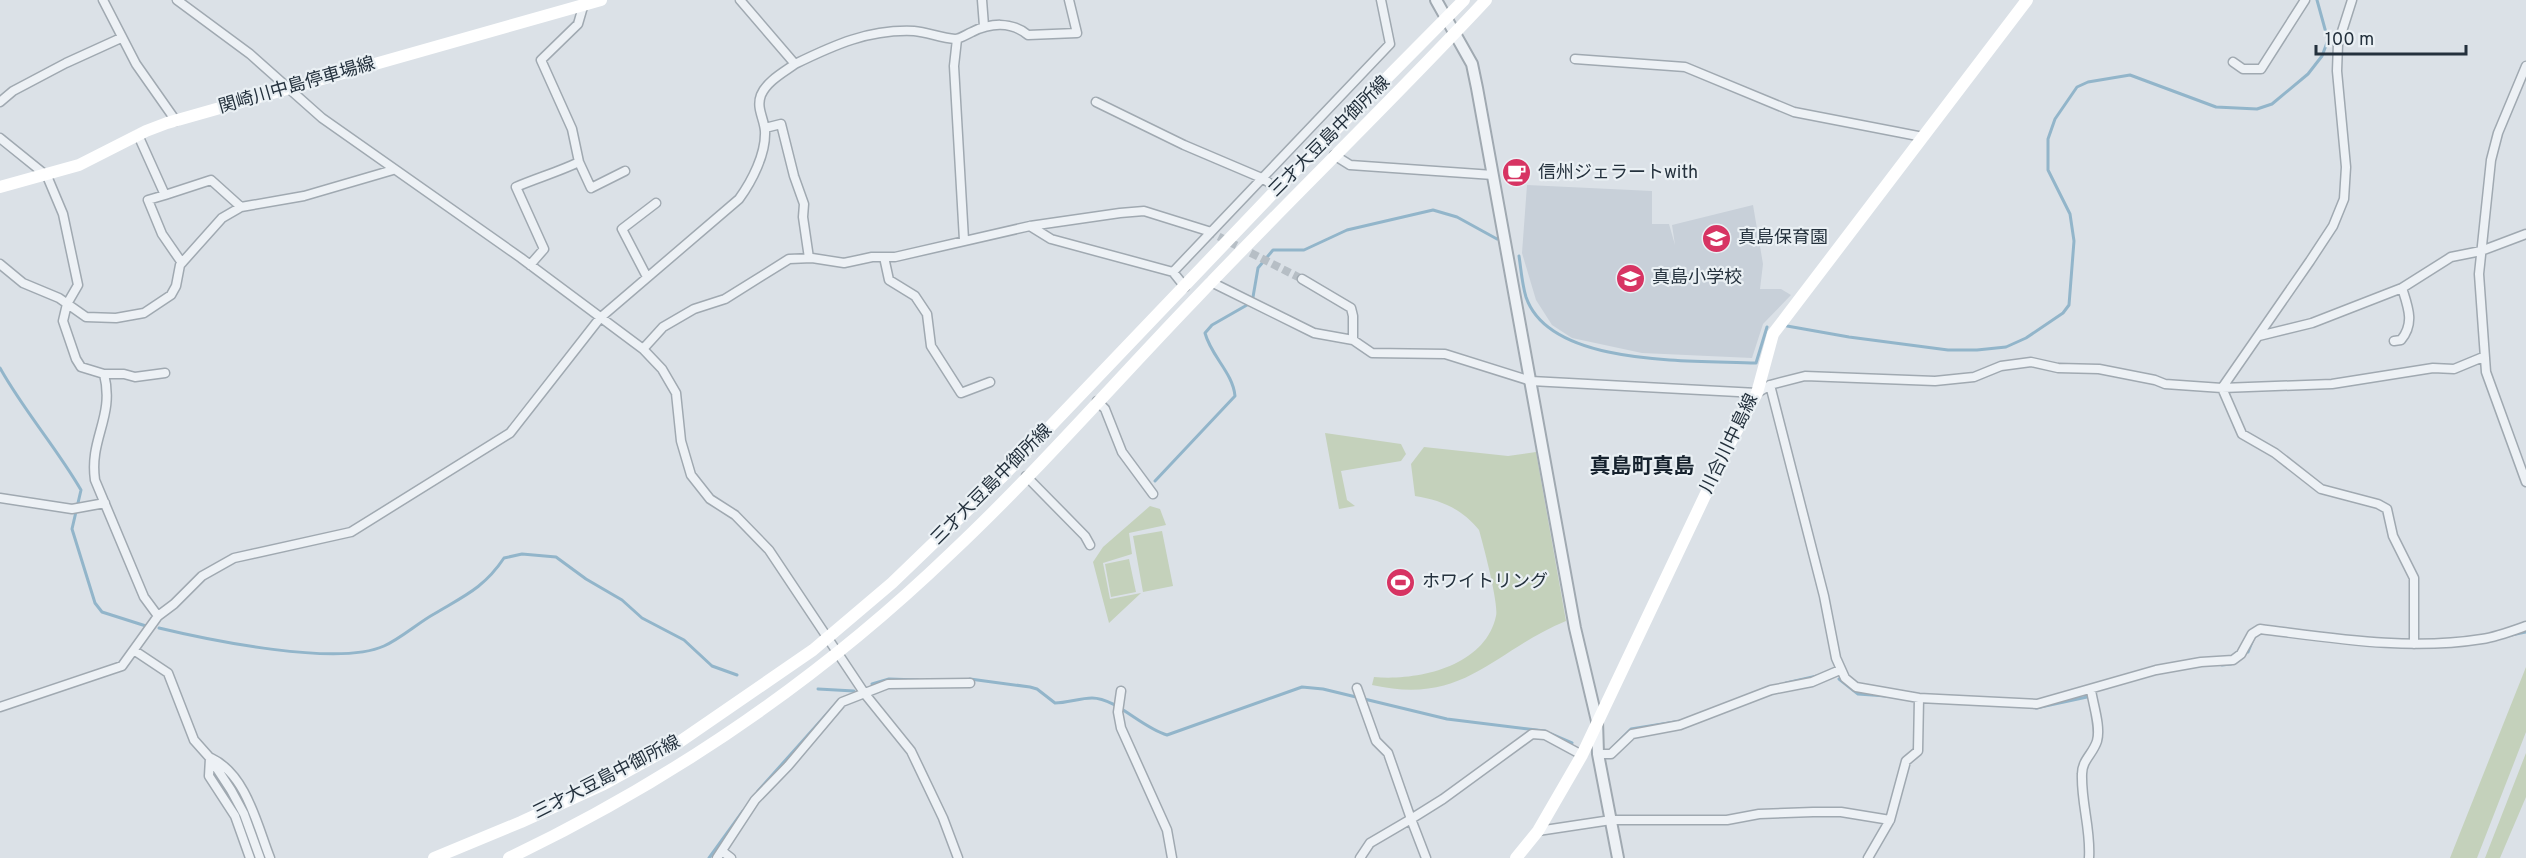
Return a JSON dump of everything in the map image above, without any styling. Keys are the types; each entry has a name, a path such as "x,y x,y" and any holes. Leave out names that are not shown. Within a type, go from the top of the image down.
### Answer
{"main road":[{"name":"関崎川中島停車場線","path":"0,187 47,176 79,165 138,135 176,121 585,2 601,0"},
{"name":"三才大豆島中御所線","path":"434,858 604,784 675,745 756,692 827,638 892,583 1001,478 1278,189 1464,0"},
{"name":"三才大豆島中御所線","path":"509,858 636,793 768,707 879,618 952,553 1211,282 1334,155 1392,100 1486,0"},
{"name":"川合川中島線","path":"1516,858 1538,831 1582,755 1728,447 1757,393 1773,334 2027,0"}],"street":[{"path":"103,0 121,38 176,121"},
{"path":"177,0 250,54 288,89 393,170 530,265 643,349 662,369 676,393 681,441 691,475 710,499 735,515 769,550 865,694 911,752 944,818 958,858"},
{"path":"740,0 795,64"},
{"path":"982,0 984,26"},
{"path":"0,706 122,666 158,616 174,604 202,576 234,558 351,532 510,433 600,318 739,199 752,180 765,142 765,128 758,105 761,93 768,84 795,64 842,42 873,32 916,31 957,39 984,26 1001,24 1021,29 1028,35 1077,33 1069,0"},
{"path":"1173,272 1264,179 1390,44 1381,0"},
{"path":"1436,0 1472,64 1575,628 1597,720 1598,754 1618,858"},
{"path":"2233,62 2241,73 2261,69 2305,0"},
{"path":"2222,388 2332,226 2344,199 2346,167 2337,71 2338,44 2352,0"},
{"path":"585,2 578,24 541,60 572,129 579,162 591,188 625,171"},
{"path":"0,102 13,92 66,63 121,38"},
{"path":"957,39 954,66 964,240"},
{"path":"1575,59 1684,67 1794,112 1923,137"},
{"path":"2526,66 2498,133 2491,160 2479,274 2483,357 2486,372 2526,482"},
{"path":"1096,102 1184,145 1264,179 1278,189"},
{"path":"765,128 781,124 794,176 804,204 803,217 809,258"},
{"path":"138,135 165,195"},
{"path":"0,138 47,176 63,214 78,285 67,304 63,321 81,367 104,374 124,374 135,378 165,373"},
{"path":"1334,155 1350,165 1493,175"},
{"path":"530,265 544,249 516,187 579,162"},
{"path":"0,264 24,283 58,298 86,317 116,318 144,313 171,295 182,263 222,218 241,207 304,196 393,170"},
{"path":"182,263 162,234 148,200 211,180 241,207"},
{"path":"647,277 622,229 656,203"},
{"path":"643,349 663,327 694,309 725,299 789,259 809,258 844,263 884,257 1030,226 1099,215 1144,211 1208,231"},
{"path":"1030,226 1052,239 1173,272 1185,287"},
{"path":"2258,336 2312,323 2402,288 2451,257 2481,252 2526,234"},
{"path":"884,257 889,280 915,296 927,314 930,346 961,393 990,382"},
{"path":"1302,279 1350,308 1353,316 1353,340"},
{"path":"1211,282 1314,333 1353,340 1372,353 1445,354 1531,381 1757,393 1770,385 1805,376 1935,381 1974,376 2001,366 2031,362 2058,368 2099,369 2165,384 2222,388 2364,380 2433,368 2454,369 2483,357"},
{"path":"2394,341 2401,340 2410,327 2410,314 2402,288"},
{"path":"104,374 109,393 92,462 95,480 144,597 158,616"},
{"path":"1770,385 1824,596 1840,670 1856,687 1919,698 2037,704 2157,670 2233,660 2241,654 2252,634 2260,628 2361,641 2414,644 2482,639 2526,627"},
{"path":"2222,388 2242,434 2275,453 2321,489 2378,504 2386,509 2393,536 2414,578 2414,644"},
{"path":"1097,401 1105,409 1122,452 1153,494"},
{"path":"1026,476 1090,545"},
{"path":"0,498 75,509 105,503"},
{"path":"135,651 168,673 194,740 210,758 231,790 244,814 260,858"},
{"path":"1598,754 1611,754 1632,734 1680,725 1771,690 1812,682 1840,670"},
{"path":"731,858 719,855 755,800 803,749 842,702 888,684 970,683"},
{"path":"2089,858 2089,824 2082,798 2082,764 2097,741 2091,690"},
{"path":"1121,691 1119,708 1121,728 1167,830 1172,858"},
{"path":"1359,694 1376,741 1388,753 1426,858"},
{"path":"1868,858 1890,820 1906,761 1918,751 1919,698"},
{"path":"1360,858 1370,843 1443,799 1532,734 1545,735 1582,755"},
{"path":"210,758 209,776 235,816 250,858"},
{"path":"210,758 225,764 233,774 249,804 270,858"},
{"path":"1538,831 1611,820 1727,820 1759,814 1841,812 1890,820"}],"shaded area":[{"name":"真島小学校","path":"1527,185 1652,191 1652,224 1669,224 1675,245 1672,225 1753,205 1763,264 1760,289 1781,289 1791,295 1763,324 1752,358 1642,353 1572,338 1552,325 1536,300 1522,253"}],"green space":[{"path":"1325,433 1401,444 1406,454 1401,461 1341,471 1347,500 1355,506 1339,509"},
{"path":"1424,447 1508,456 1536,452 1566,621 1454,682 1431,688 1404,690 1372,685 1374,677 1391,678 1429,673 1464,659 1478,648 1489,633 1496,616 1493,587 1479,530 1458,511 1434,500 1415,496 1411,464"},
{"path":"1150,506 1160,509 1166,525 1129,533 1132,554 1103,563 1110,599 1141,593 1109,623 1093,562 1103,547"},
{"path":"1162,531 1173,586 1143,592 1133,536"},
{"path":"1129,559 1136,592 1111,597 1105,564"},
{"path":"2526,667 2526,732 2477,858 2450,858"},
{"path":"2526,753 2526,797 2500,858 2485,858"}],"waterway":[{"path":"1787,326 1948,350 2006,347 2026,338 2063,313 2069,305 2074,241 2070,214 2048,170 2048,139 2055,119 2077,87 2088,82 2130,75 2216,107 2257,109 2272,104 2308,74 2322,56 2328,40 2317,0"},
{"path":"1253,297 1258,268 1273,250 1304,250 1347,230 1433,210 1457,217 1497,239"},
{"path":"1519,256 1526,297 1540,320 1563,337 1593,348 1627,356 1663,360 1756,363 1767,327"},
{"path":"1155,481 1235,396 1230,380 1205,333 1212,325 1247,305"},
{"path":"0,368 81,490 72,529 95,603 102,612 146,626"},
{"path":"159,628 240,645 306,653 363,652 384,646 396,639 473,590 489,577 504,558 522,554 556,557 586,579 622,600 642,618 684,640 712,666 737,675"},
{"path":"2511,635 2526,632"},
{"path":"2248,652 2252,642"},
{"path":"2222,665 2231,664"},
{"path":"1786,683 1817,676"},
{"path":"872,684 889,679 918,680"},
{"path":"970,679 1030,687 1037,689 1055,703 1087,698 1101,699 1167,735 1302,687 1323,689 1447,719 1545,731"},
{"path":"1839,679 1858,694 1886,696"},
{"path":"818,689 854,691"},
{"path":"2036,708 2087,697"},
{"path":"758,791 833,707"},
{"path":"1611,749 1631,729 1681,721"},
{"path":"1551,734 1572,743"},
{"path":"709,858 743,811"}],"tunnel":[{"path":"1208,231 1302,279"}],"place":[{"name":"信州ジェラートwith","path":"1517,173"},
{"name":"真島保育園","path":"1717,238"},
{"name":"真島小学校","path":"1631,278"},
{"name":"ホワイトリング","path":"1401,582"}],"district":[{"name":"真島町真島","path":"1642,467"}]}
